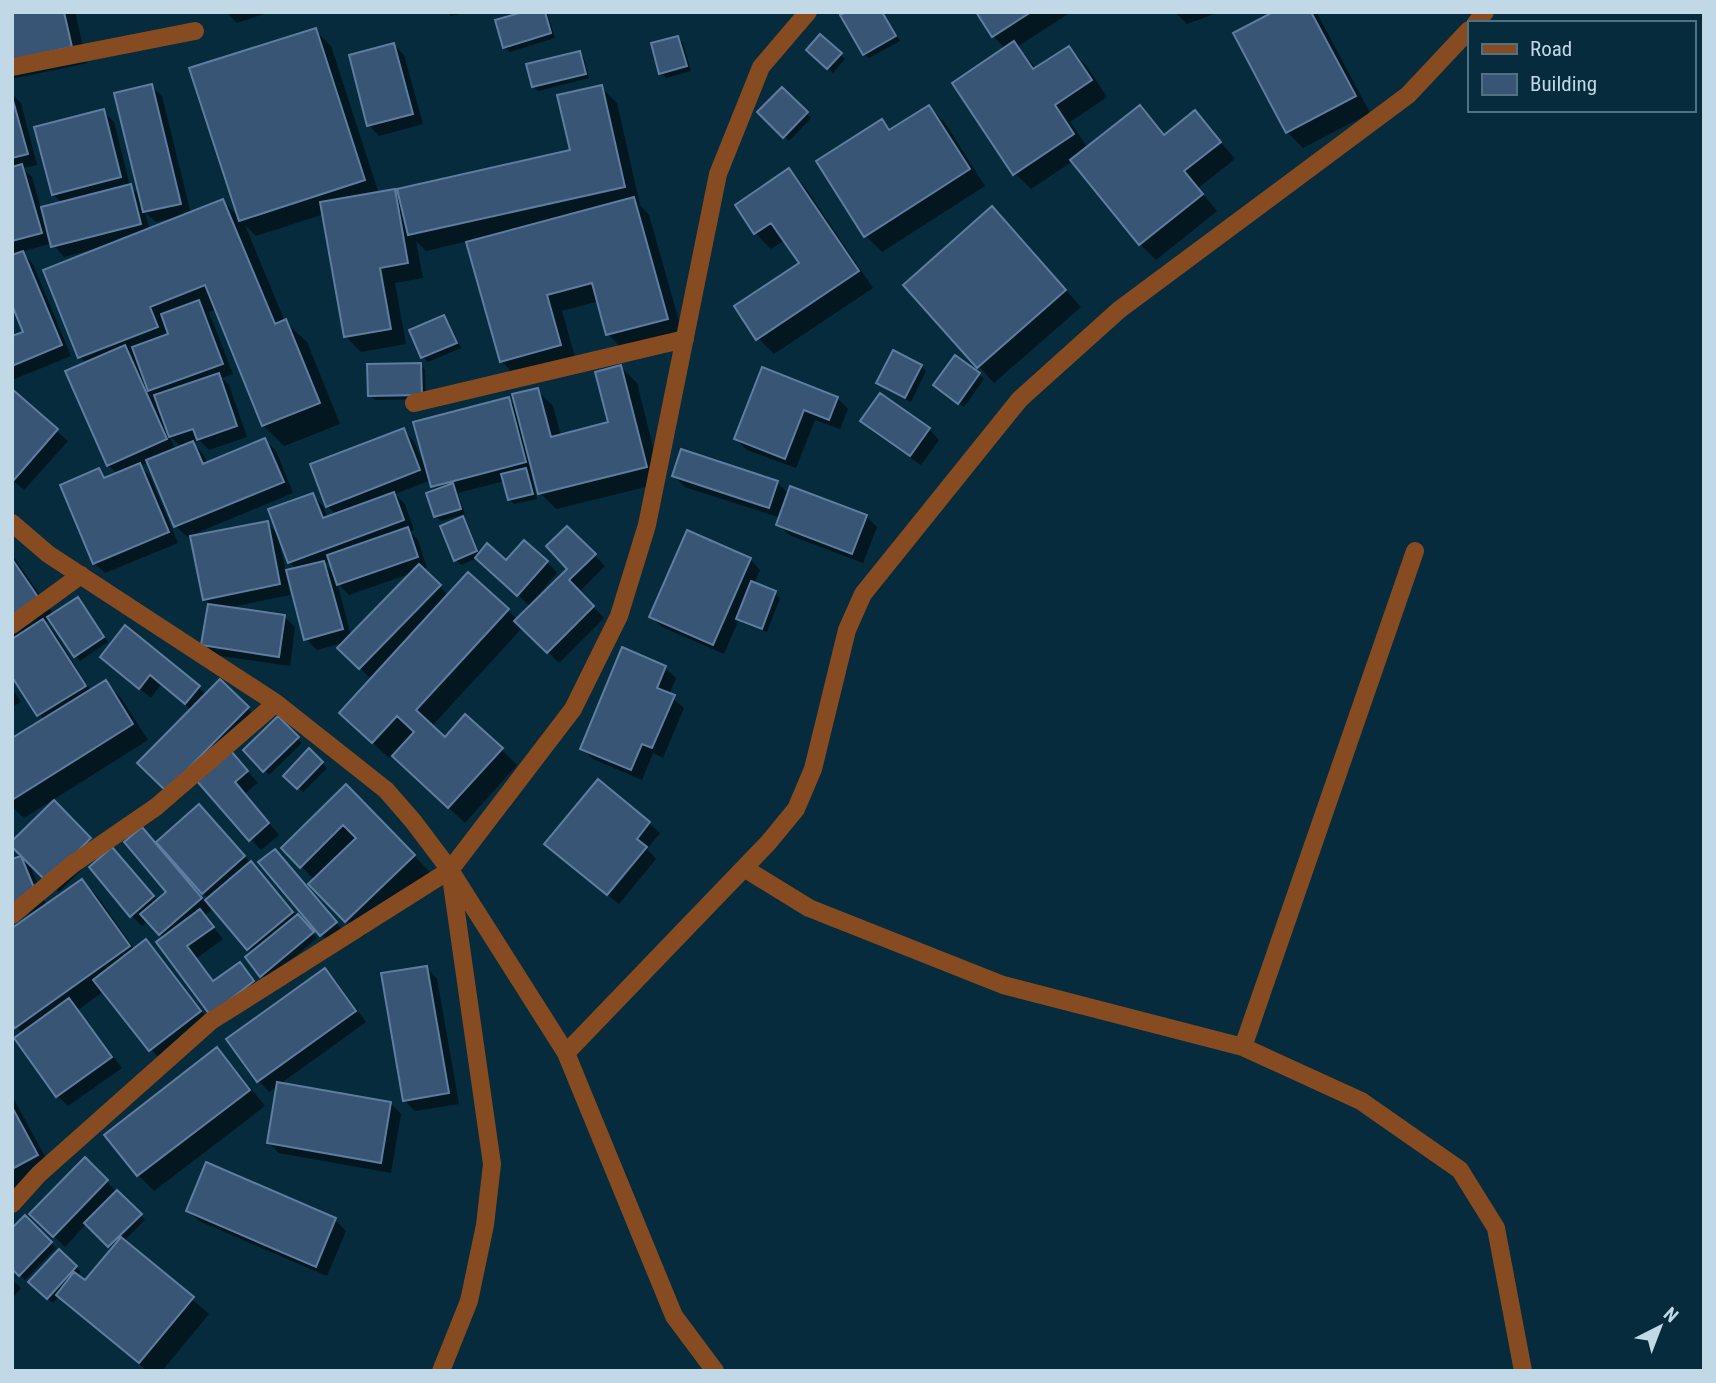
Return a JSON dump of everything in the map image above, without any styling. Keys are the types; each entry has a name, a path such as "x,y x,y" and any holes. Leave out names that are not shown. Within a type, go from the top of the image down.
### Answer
{"street":[{"path":"12,1204 39,1174 211,1021 450,870 573,709 619,616 647,525 718,174 761,67 807,12"},
{"path":"12,67 195,31"},
{"path":"566,1053 744,868 796,809 813,769 847,630 863,594 1020,400 1119,310 1408,95 1468,31"},
{"path":"414,403 685,340"},
{"path":"12,523 48,554 276,703 386,790 450,870 566,1053 674,1316 715,1371"},
{"path":"1243,1047 1415,551"},
{"path":"12,625 80,575"},
{"path":"12,915 73,864 156,807 276,703"},
{"path":"744,868 809,908 1003,985 1243,1047 1361,1101 1460,1170 1496,1228 1523,1371"},
{"path":"441,1371 469,1301 485,1225 492,1164 450,870"}],"building":[{"path":"12,12 64,12 72,47 12,60"},
{"path":"523,12 545,12 551,33 503,48 495,20"},
{"path":"846,12 882,12 896,36 863,55 840,15"},
{"path":"976,12 1031,12 992,37"},
{"path":"1273,12 1311,12 1356,96 1286,133 1233,33"},
{"path":"316,28 365,180 239,221 189,68"},
{"path":"820,34 842,53 827,69 806,50"},
{"path":"678,36 687,66 659,74 651,43"},
{"path":"1014,41 1033,69 1069,46 1092,80 1055,105 1074,134 1013,175 952,83"},
{"path":"394,43 413,114 367,126 349,55"},
{"path":"580,51 586,74 532,87 526,64"},
{"path":"152,84 181,204 143,212 114,93"},
{"path":"602,85 625,187 408,235 397,189 570,150 557,95"},
{"path":"782,87 808,112 783,138 757,112"},
{"path":"12,97 28,154 12,158"},
{"path":"929,105 970,169 864,237 816,161 882,119 889,130"},
{"path":"1140,105 1164,135 1195,110 1221,142 1184,171 1203,194 1139,245 1070,160"},
{"path":"104,109 121,177 52,195 34,127"},
{"path":"22,164 42,233 12,241 12,167"},
{"path":"789,168 859,271 756,340 734,306 799,263 771,223 754,234 735,205"},
{"path":"131,184 141,224 51,247 41,207"},
{"path":"395,189 408,263 380,268 391,329 344,337 320,202"},
{"path":"634,197 668,319 606,335 592,283 547,295 561,345 500,362 466,242"},
{"path":"223,199 275,324 286,319 320,403 262,426 205,285 150,307 158,327 78,358 43,270"},
{"path":"992,206 1066,290 977,368 903,285"},
{"path":"23,251 62,345 12,366 12,336 23,332 12,305 12,255"},
{"path":"199,300 223,364 148,391 132,347 168,334 161,314"},
{"path":"444,315 457,343 421,358 409,330"},
{"path":"125,345 167,439 107,466 65,371"},
{"path":"893,350 922,365 905,398 876,383"},
{"path":"955,355 980,373 958,404 933,385"},
{"path":"421,363 422,395 368,396 367,364"},
{"path":"621,365 647,467 538,494 512,394 538,388 551,437 608,422 595,372"},
{"path":"762,367 838,397 829,420 804,410 785,459 734,439"},
{"path":"219,373 237,426 197,440 193,429 169,437 154,395"},
{"path":"12,389 58,429 13,481 12,481"},
{"path":"880,393 930,428 910,456 860,421"},
{"path":"509,397 526,462 431,487 413,422"},
{"path":"404,428 420,470 326,507 310,464"},
{"path":"265,438 284,482 174,527 146,460 193,441 203,464"},
{"path":"681,449 778,481 769,508 672,476"},
{"path":"140,463 169,532 93,564 60,485 99,468 104,478"},
{"path":"526,468 533,494 508,500 501,474"},
{"path":"453,483 461,509 434,517 426,493"},
{"path":"790,486 867,515 852,554 776,525"},
{"path":"394,492 404,520 288,563 268,509 313,493 323,518"},
{"path":"463,516 477,551 454,561 440,526"},
{"path":"268,521 280,584 203,600 190,536"},
{"path":"567,526 596,554 569,580 594,606 547,653 514,621 567,569 546,546"},
{"path":"408,527 418,557 337,585 327,555"},
{"path":"687,530 751,558 713,645 649,617"},
{"path":"524,540 548,561 517,596 475,558 487,543 506,560"},
{"path":"12,559 40,600 12,618"},
{"path":"324,561 343,629 304,640 286,570"},
{"path":"419,564 441,585 359,669 337,648"},
{"path":"468,572 509,609 416,710 445,737 465,714 503,748 448,808 392,756 414,732 397,716 372,743 339,713"},
{"path":"751,581 776,591 762,629 736,619"},
{"path":"78,597 104,637 74,657 47,617"},
{"path":"208,604 285,615 279,657 201,645"},
{"path":"43,619 86,686 37,716 12,677 12,639"},
{"path":"125,625 200,686 185,704 150,675 139,689 100,657"},
{"path":"622,647 666,666 657,688 675,695 652,748 642,744 631,770 580,749"},
{"path":"220,679 249,707 166,791 137,763"},
{"path":"106,680 133,724 12,800 12,738"},
{"path":"278,716 299,737 263,772 243,750"},
{"path":"309,748 323,762 297,789 283,776"},
{"path":"231,751 248,771 235,782 269,823 249,841 196,780"},
{"path":"598,779 650,822 637,839 647,847 607,895 544,844"},
{"path":"346,784 415,855 345,922 308,884 356,838 343,825 300,868 281,848"},
{"path":"54,800 91,838 47,882 12,847 12,841"},
{"path":"199,804 245,856 202,894 156,842"},
{"path":"142,827 202,898 159,935 140,914 166,892 124,842"},
{"path":"112,847 154,896 130,917 89,867"},
{"path":"275,849 337,922 320,936 258,862"},
{"path":"21,856 37,895 12,906 12,859"},
{"path":"251,861 293,912 247,950 205,900"},
{"path":"82,879 130,946 15,1028 12,1024 12,928"},
{"path":"200,909 214,927 187,946 213,981 240,962 254,981 210,1015 156,942"},
{"path":"298,914 314,932 260,977 245,957"},
{"path":"146,939 201,1011 149,1051 93,980"},
{"path":"427,966 449,1093 403,1101 381,973"},
{"path":"325,968 356,1011 257,1082 226,1039"},
{"path":"69,998 112,1057 56,1097 14,1038"},
{"path":"217,1047 250,1090 137,1176 104,1135"},
{"path":"277,1082 391,1102 381,1163 267,1143"},
{"path":"12,1107 38,1155 12,1169"},
{"path":"85,1157 108,1180 53,1237 29,1214"},
{"path":"206,1162 336,1218 316,1267 186,1211"},
{"path":"117,1190 142,1214 108,1247 84,1223"},
{"path":"25,1215 52,1242 19,1276 12,1269 12,1228"},
{"path":"121,1237 194,1297 139,1363 56,1295 74,1272 85,1280"},
{"path":"59,1249 77,1266 47,1299 28,1282"}]}
